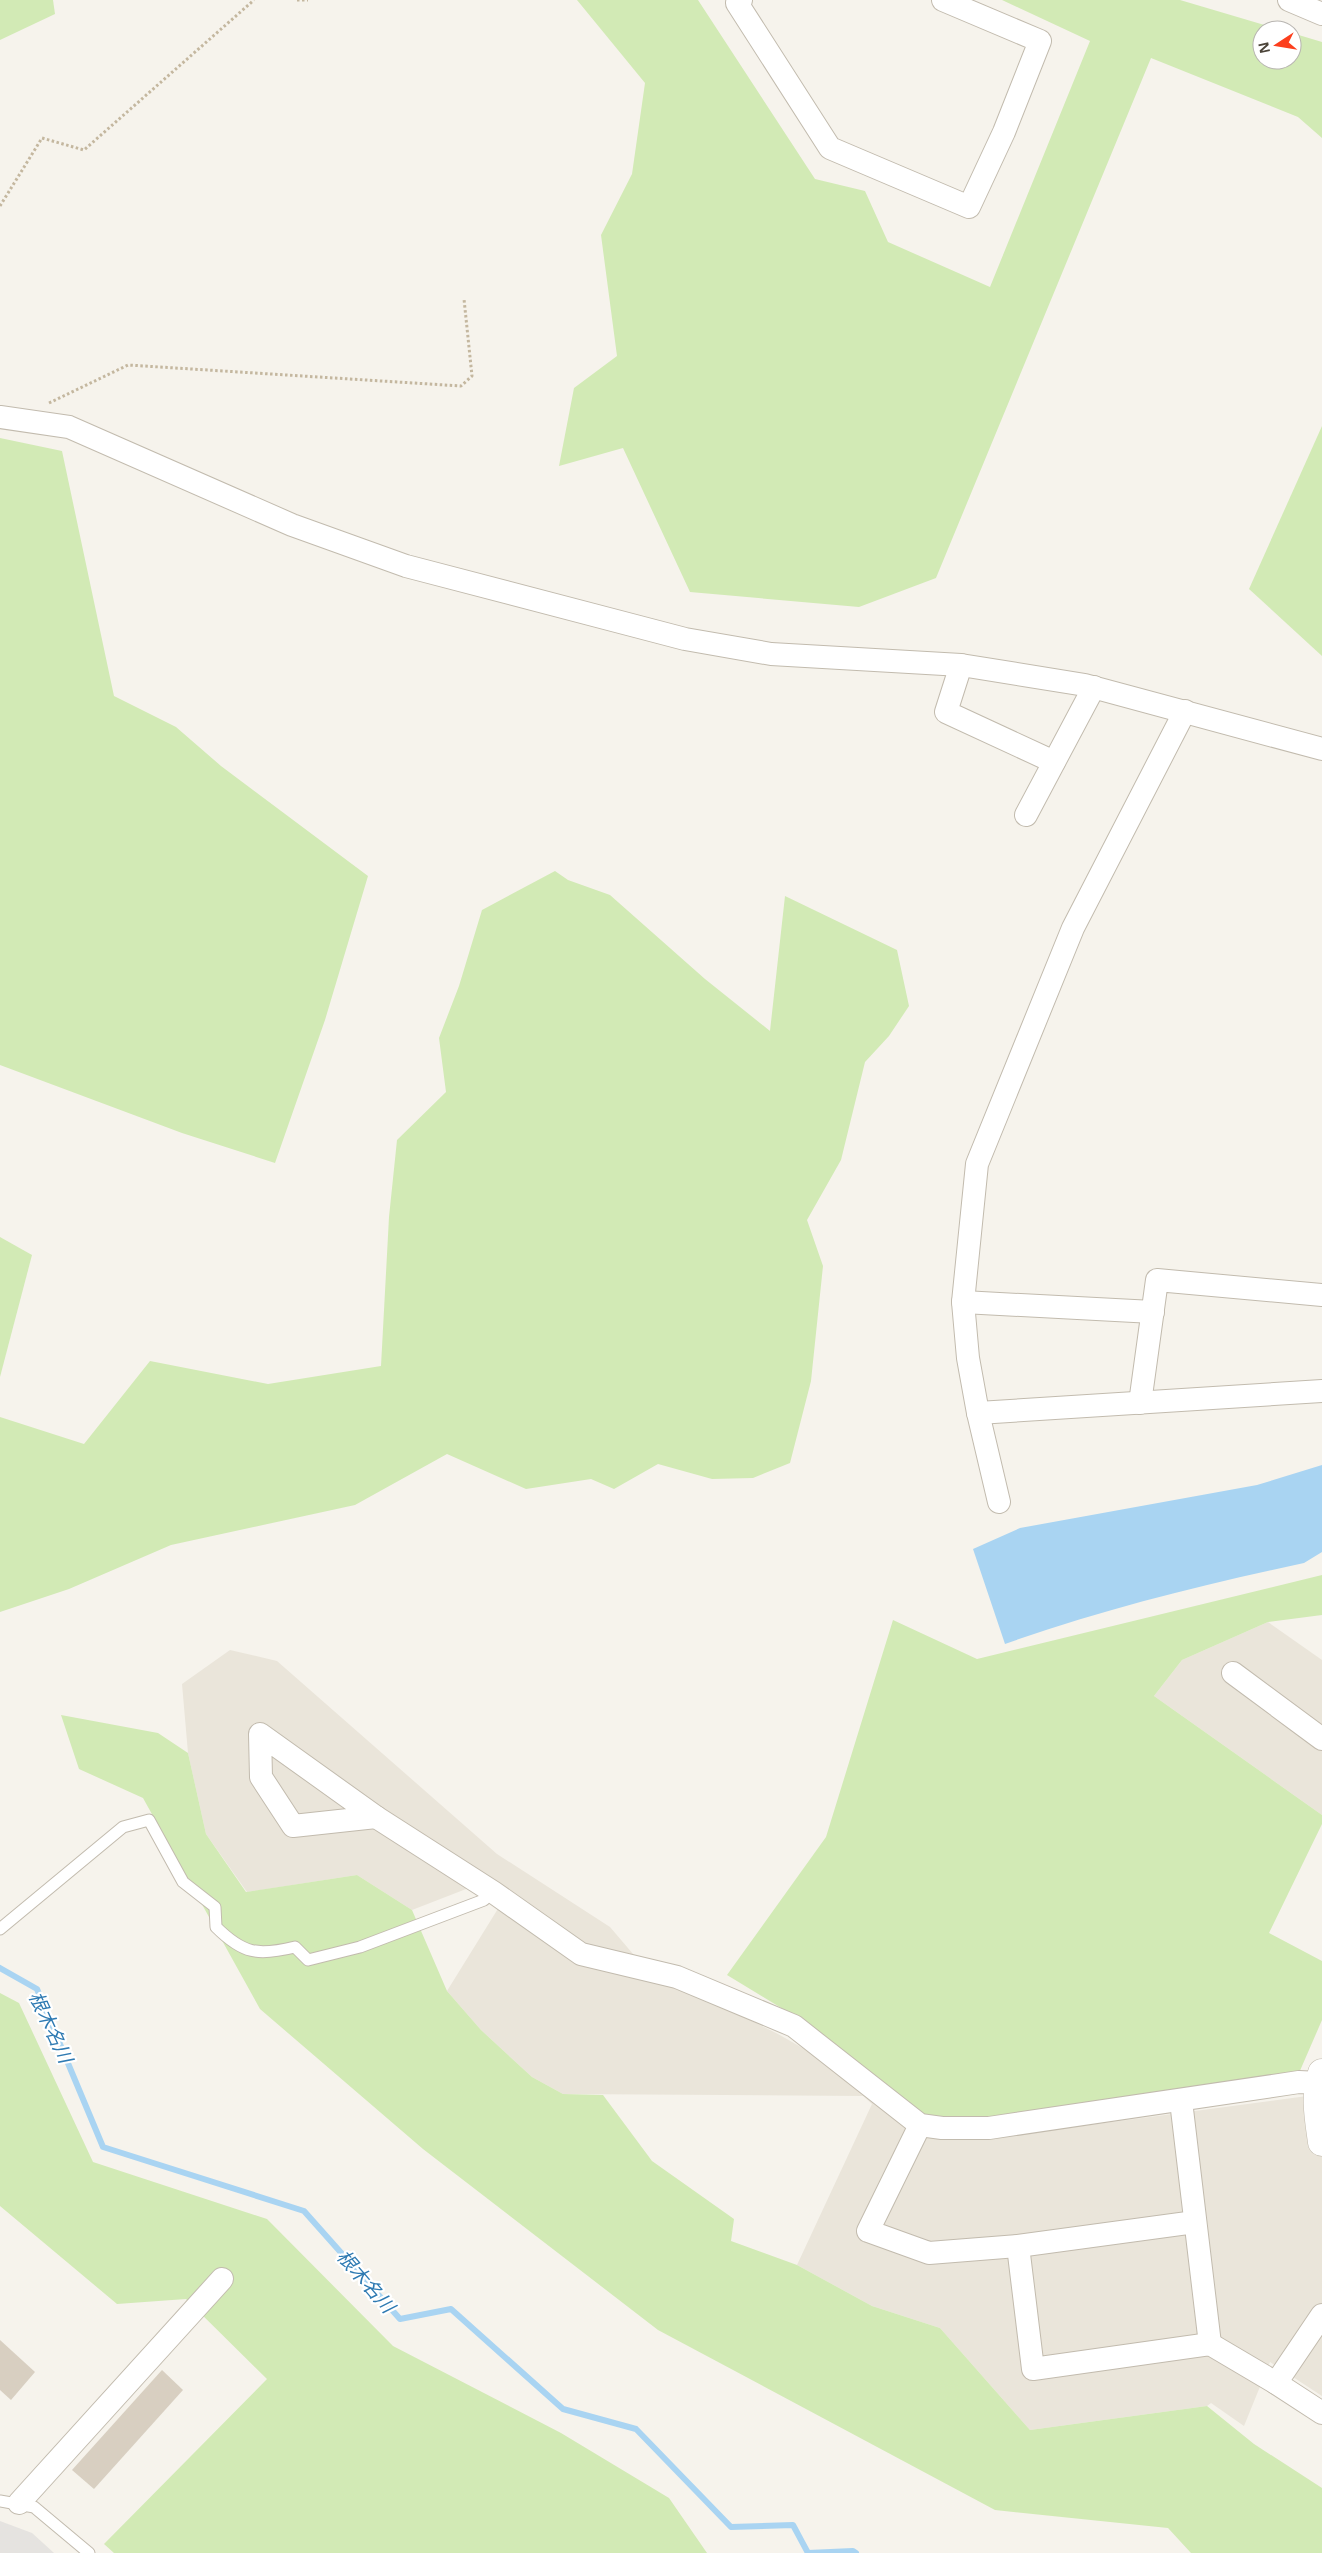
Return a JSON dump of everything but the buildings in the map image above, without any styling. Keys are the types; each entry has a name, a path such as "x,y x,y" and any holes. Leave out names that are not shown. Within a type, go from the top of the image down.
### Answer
{"street":[{"path":"741,0 737,3 830,148 969,207 1004,132 1040,42 943,0"},
{"path":"1289,0 1322,14"},
{"path":"7,418 69,427 292,525 406,566 685,639 771,654 961,665 1094,687 1322,749"},
{"path":"961,665 946,712 1054,762"},
{"path":"1026,815 1094,687"},
{"path":"999,1502 978,1413 968,1358 963,1302 977,1164 1073,928 1185,711"},
{"path":"1140,1403 1157,1280 1322,1295"},
{"path":"963,1302 1153,1312"},
{"path":"978,1413 1322,1391"},
{"path":"1232,1674 1322,1740"},
{"path":"376,1817 294,1826 261,1777 260,1734 376,1817 493,1892 581,1954 677,1977 794,2026 920,2125 942,2128 989,2128 1181,2101 1320,2078 1318,2104 1322,2142"},
{"path":"1181,2101 1210,2344"},
{"path":"920,2125 868,2232 929,2252 1018,2246 1195,2222"},
{"path":"1018,2246 1033,2369 1210,2344 1322,2413"},
{"path":"10,2502 222,2279"},
{"path":"1276,2383 1322,2315"}],"lane":[{"path":"0,1929 123,1827 149,1820 183,1882 215,1907 216,1927 232,1943 250,1951 270,1953 295,1947 308,1960 360,1947 484,1900 493,1892"},
{"path":"10,2502 34,2507 89,2553"}],"path":[{"path":"0,206 42,138 84,150 254,0"},
{"path":"296,0 308,0"},
{"path":"7,418 128,366 461,386 472,376 464,299"}],"shaded area":[{"path":"1268,1622 1322,1660 1322,1815 1154,1696 1182,1660"},
{"path":"230,1650 277,1661 497,1854 610,1927 645,1968 778,2034 829,2063 1014,2135 1322,2094 1322,2396 1270,2362 1244,2426 1211,2403 1207,2406 1030,2430 940,2328 872,2306 797,2265 872,2104 863,2096 563,2094 532,2077 481,2030 447,1991 504,1899 479,1884 412,1910 357,1875 247,1892 206,1834 188,1753 182,1684"},
{"path":"0,2521 32,2533 54,2553 0,2553"}],"green space":[{"path":"0,0 53,0 55,14 0,40"},
{"path":"577,0 698,0 815,179 865,191 888,242 990,287 1090,41 1002,0 1180,0 1252,21 1252,70 1302,70 1302,36 1322,42 1322,138 1298,117 1151,58 936,578 859,607 690,592 623,448 559,466 574,388 617,356 601,235 632,174 645,83"},
{"path":"1322,426 1322,656 1249,589"},
{"path":"0,438 62,451 114,696 176,727 221,766 368,876 325,1020 275,1163 182,1133 0,1065"},
{"path":"555,871 568,880 610,895 705,979 770,1031 785,896 897,950 909,1006 889,1036 865,1062 841,1160 807,1220 823,1266 811,1381 790,1463 753,1478 712,1479 658,1464 614,1489 591,1479 526,1489 447,1454 355,1505 171,1545 69,1589 0,1612 0,1417 84,1444 150,1361 268,1384 381,1366 389,1217 397,1140 446,1092 439,1038 459,986 482,910"},
{"path":"0,1237 32,1255 0,1377"},
{"path":"1322,1575 1322,1615 1268,1622 1182,1660 1154,1696 1322,1815 1322,1824 1269,1933 1322,1961 1322,2020 1299,2073 989,2120 933,2122 796,2017 727,1975 826,1837 893,1620 977,1659"},
{"path":"61,1715 158,1733 188,1753 206,1834 246,1892 357,1875 412,1910 447,1991 481,2030 532,2077 563,2094 603,2095 652,2161 734,2219 731,2241 797,2265 872,2306 940,2328 1030,2430 1207,2406 1254,2444 1322,2488 1322,2553 1191,2553 1168,2528 995,2510 658,2330 423,2149 260,2009 143,1798 79,1769"},
{"path":"0,1993 19,2003 93,2162 267,2219 393,2346 561,2433 669,2498 707,2553 114,2553 104,2544 267,2379 186,2299 117,2304 0,2206"}],"water":[{"path":"1322,1465 1322,1552 1304,1563 1153,1599 1042,1631 1005,1644 973,1549 1020,1528 1257,1485"}],"waterway":[{"name":"根木名川","path":"0,1968 37,1989 103,2147 304,2211 400,2319 451,2309 563,2409 636,2429 731,2527 793,2525 808,2553 853,2551 856,2553"}]}
